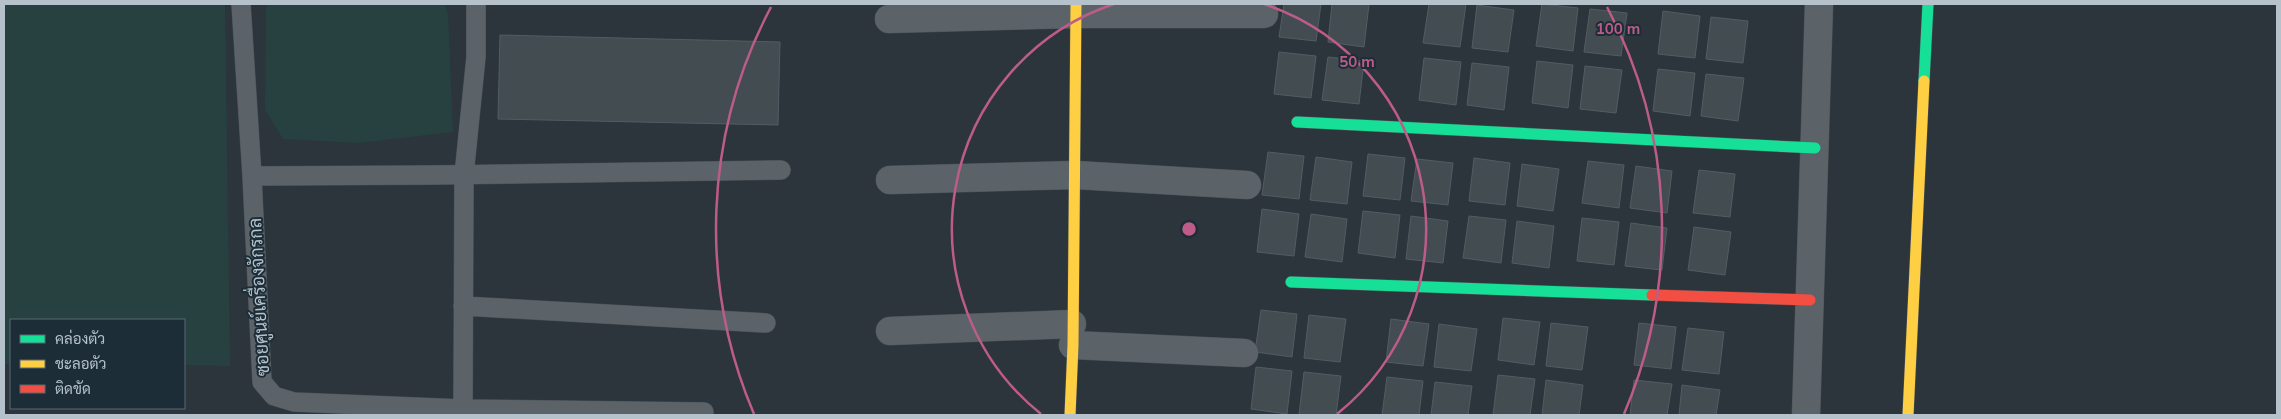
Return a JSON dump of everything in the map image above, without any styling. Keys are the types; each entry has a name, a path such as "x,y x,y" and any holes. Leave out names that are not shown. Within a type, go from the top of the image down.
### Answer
{"street":[{"path":"1806,415 1819,4"},
{"path":"1908,415 1928,4"},
{"path":"889,19 1076,9 1264,14"},
{"path":"1070,415 1076,175 1076,9"},
{"path":"1297,122 1815,148"},
{"path":"890,180 1076,175 1248,184"},
{"path":"1292,282 1810,300"},
{"path":"890,331 1073,335 1244,353"}],"lane":[{"name":"ซอยศูนย์เครื่องจักรกล","path":"241,4 262,382 274,396 294,402 463,409 704,412"},
{"path":"463,409 464,175 476,57 476,4"},
{"path":"252,176 781,170"},
{"path":"463,306 766,323"}],"green space":[{"path":"4,4 225,4 230,366 185,365 185,319 10,319 10,364 4,364"},
{"path":"266,4 445,4 448,15 453,132 358,143 283,139 265,110"}],"building":[{"path":"1284,4 1321,4 1316,41 1279,37"},
{"path":"1332,4 1369,4 1364,47 1328,42"},
{"path":"1429,4 1466,4 1460,47 1423,43"},
{"path":"1542,4 1578,8 1573,51 1536,46"},
{"path":"1477,5 1514,10 1508,52 1472,48"},
{"path":"1590,9 1627,13 1621,56 1584,52"},
{"path":"1663,11 1700,16 1695,58 1658,54"},
{"path":"1711,17 1748,21 1743,63 1706,59"},
{"path":"500,35 780,42 778,125 498,119"},
{"path":"1279,52 1316,56 1311,98 1274,94"},
{"path":"1328,57 1364,61 1359,104 1322,100"},
{"path":"1424,58 1461,62 1456,105 1419,100"},
{"path":"1537,61 1573,65 1568,108 1532,103"},
{"path":"1472,63 1509,67 1504,110 1467,105"},
{"path":"1585,66 1622,70 1616,113 1580,109"},
{"path":"1658,69 1695,73 1690,116 1653,111"},
{"path":"1706,74 1744,78 1738,121 1701,116"},
{"path":"1268,152 1304,156 1299,199 1262,195"},
{"path":"1368,154 1405,158 1400,200 1363,196"},
{"path":"1316,157 1352,162 1347,204 1310,200"},
{"path":"1474,158 1510,163 1505,205 1469,201"},
{"path":"1417,159 1453,163 1448,205 1411,201"},
{"path":"1588,161 1624,165 1619,208 1582,203"},
{"path":"1522,164 1559,169 1553,211 1517,206"},
{"path":"1636,166 1672,171 1667,213 1630,208"},
{"path":"1699,170 1735,174 1730,217 1693,213"},
{"path":"1262,209 1299,214 1294,256 1257,252"},
{"path":"1363,211 1400,215 1395,258 1358,253"},
{"path":"1311,214 1347,219 1342,262 1305,257"},
{"path":"1411,216 1448,221 1443,263 1406,259"},
{"path":"1469,216 1506,220 1501,263 1463,258"},
{"path":"1582,218 1619,222 1614,265 1577,261"},
{"path":"1517,221 1554,226 1549,268 1512,263"},
{"path":"1631,223 1667,228 1662,270 1625,266"},
{"path":"1694,227 1731,232 1725,275 1688,270"},
{"path":"1261,310 1297,314 1292,357 1255,352"},
{"path":"1309,315 1346,319 1340,362 1304,358"},
{"path":"1503,318 1540,322 1534,365 1498,360"},
{"path":"1391,319 1429,324 1423,366 1386,362"},
{"path":"1551,323 1588,327 1582,370 1546,366"},
{"path":"1639,323 1676,327 1671,369 1634,365"},
{"path":"1439,324 1477,329 1471,371 1434,367"},
{"path":"1688,328 1724,332 1719,374 1682,370"},
{"path":"1256,367 1292,371 1287,414 1251,409"},
{"path":"1304,372 1341,376 1336,415 1299,415"},
{"path":"1498,375 1535,379 1530,415 1493,415"},
{"path":"1387,377 1423,381 1419,415 1382,415"},
{"path":"1546,380 1583,385 1579,415 1542,415"},
{"path":"1634,380 1672,384 1667,415 1630,415"},
{"path":"1435,382 1472,386 1468,415 1431,415"},
{"path":"1682,385 1720,390 1716,415 1679,415"}],"traffic: fast":[{"path":"1924,81 1928,4"},
{"path":"1297,122 1815,148"},
{"path":"1291,282 1652,295"}],"traffic: slow":[{"path":"1070,415 1073,345 1076,4"},
{"path":"1908,415 1924,81"}],"traffic: jam":[{"path":"1652,295 1810,300"}]}
